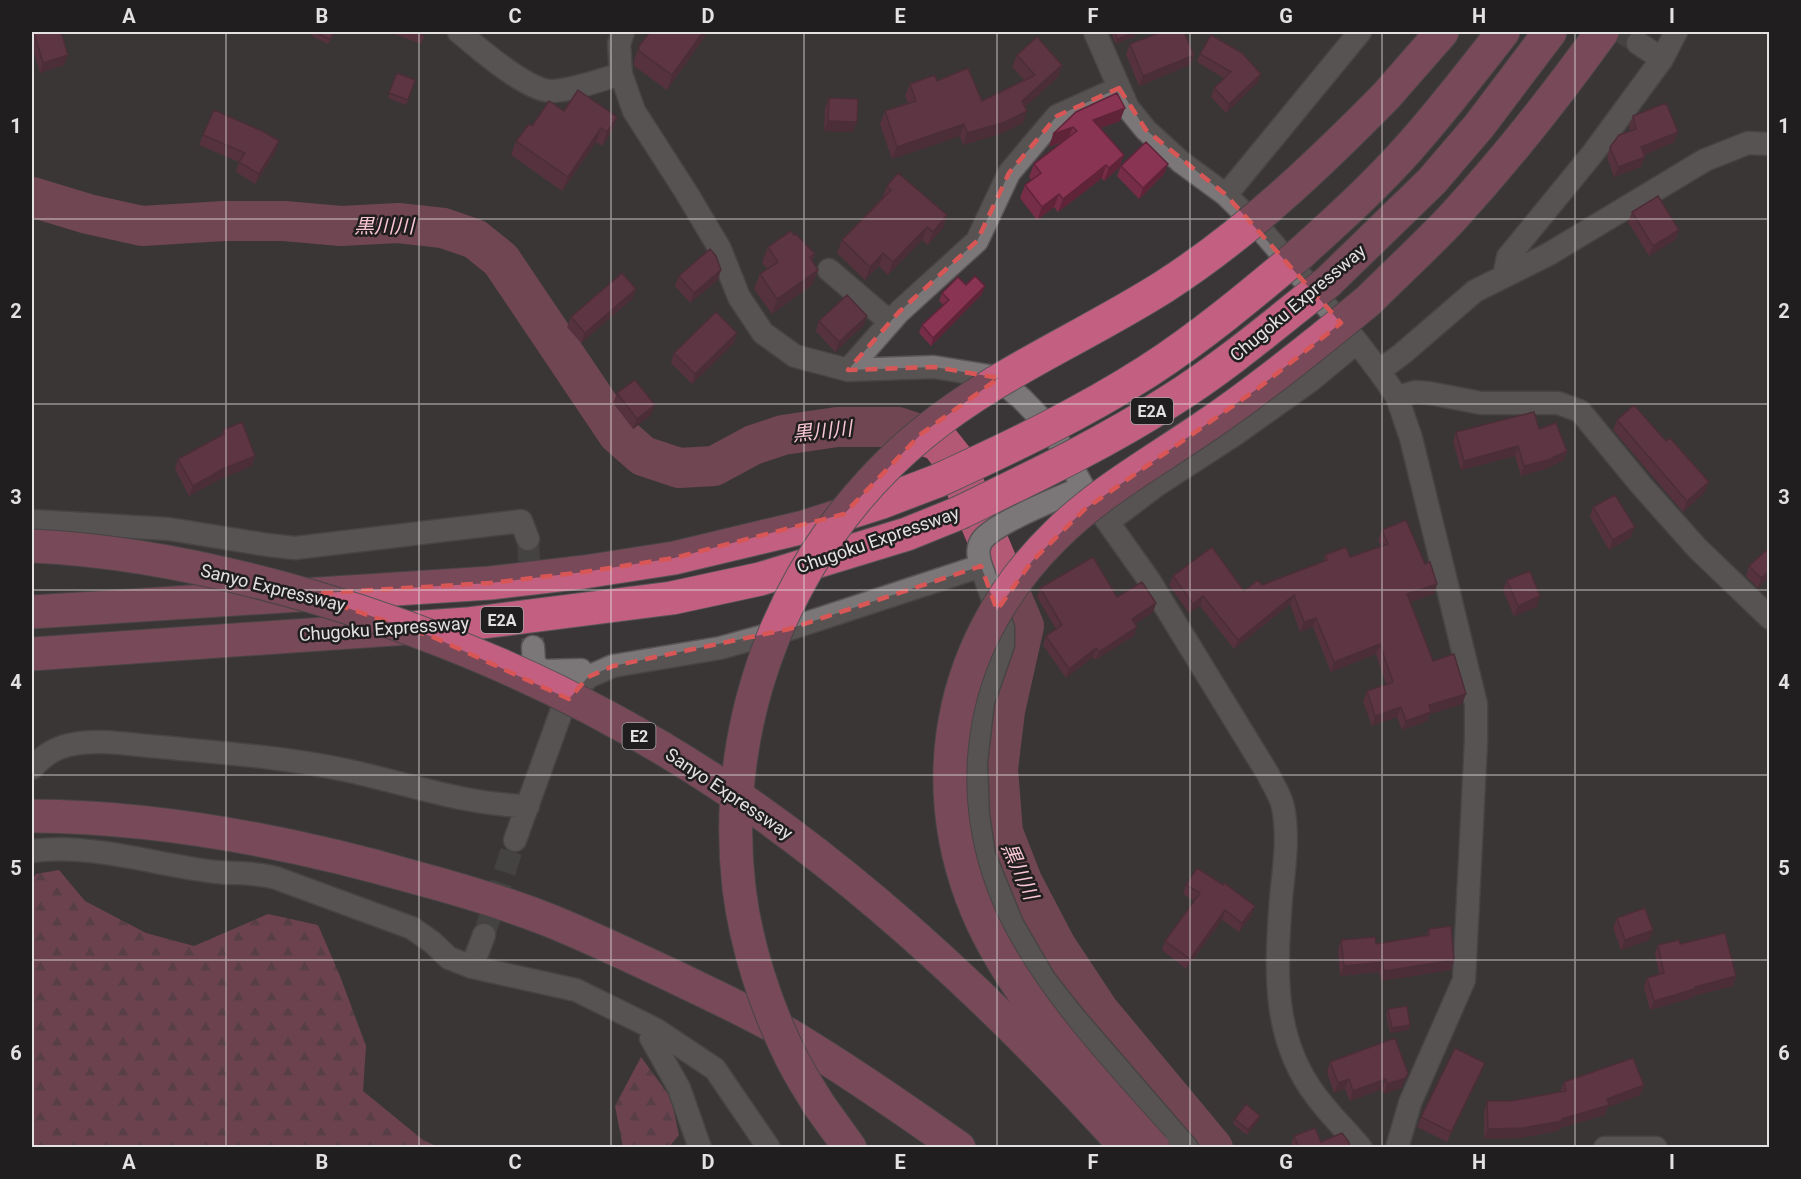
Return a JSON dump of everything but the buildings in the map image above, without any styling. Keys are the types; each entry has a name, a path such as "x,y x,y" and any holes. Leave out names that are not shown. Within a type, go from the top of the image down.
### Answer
{"highway":[{"path":"850,1148 819,1105 792,1059 771,1010 752,953 740,890 735,833 740,759 752,699 772,638 797,585 830,530 872,481 921,434 979,392 1156,291 1265,212 1386,96 1442,32"},
{"name":"Chugoku Expressway","path":"32,612 490,584 584,572 674,558 804,527 882,502 937,481 1091,406 1150,370 1217,322 1301,254 1406,152 1503,32"},
{"name":"Chugoku Expressway","path":"32,654 467,624 672,598 760,579 907,534 959,513 1101,441 1170,401 1234,357 1328,282 1432,181 1486,118 1550,32"},
{"path":"1153,1148 1062,1043 1022,990 996,949 973,903 958,858 950,811 948,767 954,718 964,681 985,629 1032,561 1056,535 1085,509 1134,473 1257,389 1368,301 1451,218 1505,158 1602,32"},
{"name":"Sanyo Expressway","path":"32,546 123,555 205,569 281,587 359,610 484,658 566,697 660,747 718,783 780,826 875,903 962,978 1074,1089 1127,1148"},
{"path":"38,816 144,823 289,845 378,866 471,893 541,918 625,953 790,1036 888,1098 958,1148"}],"street":[{"path":"459,32 533,87 551,91 560,90 621,74"},
{"path":"623,32 619,44 621,74 634,111 714,240 739,297 763,333 795,356 848,370 934,367 995,377 1021,398 1052,430 1083,487 1149,580 1268,774 1283,805 1286,832 1278,938 1278,997 1284,1030 1301,1071 1315,1095 1361,1148"},
{"path":"1095,32 1128,108 1146,130 1181,162 1226,195 1263,232 1379,371 1397,397 1411,438 1469,671 1476,704 1476,732 1464,980 1410,1103 1397,1148"},
{"path":"1226,195 1360,32"},
{"path":"1504,276 1508,256 1593,153 1662,59 1676,32"},
{"path":"1638,43 1662,59"},
{"path":"848,370 899,312 977,241 1009,172 1057,116 1119,88"},
{"path":"1379,371 1475,291 1549,254 1705,160 1748,143 1770,144"},
{"path":"830,270 890,322"},
{"path":"1108,522 1157,485 1301,388 1357,342"},
{"path":"1397,397 1415,392 1429,393 1480,403 1558,403 1580,411 1696,548 1770,618"},
{"path":"1083,487 997,528 982,541 978,553 1003,628 1003,645 983,702 976,762 978,815 984,855 1012,924 1044,979 1187,1148"},
{"path":"32,521 169,529 295,548 521,521 528,539"},
{"path":"515,840 563,707 588,677 613,666 720,648 789,629 981,566"},
{"path":"533,647 534,663 542,671 581,670 588,677"},
{"path":"32,768 55,749 72,744 99,742 276,759 344,770 477,802 528,806"},
{"path":"32,851 92,852 217,872 257,873 412,928 449,958 472,967 576,990 655,1029 715,1069 770,1148"},
{"path":"472,967 484,935"},
{"path":"655,1029 651,1038 679,1088 700,1148"},
{"path":"1605,1148 1656,1148"}],"highlighted area":[{"path":"1119,88 1146,130 1226,195 1341,323 1257,389 1085,509 1032,561 997,610 981,566 789,629 613,666 588,677 569,699 433,637 306,594 490,583 584,572 674,558 844,514 921,434 999,378 934,367 848,370 899,312 977,241 1009,173 1057,116"}],"green space":[{"path":"59,870 85,901 146,933 194,946 268,914 318,925 366,1046 363,1091 423,1140 438,1147 32,1147 32,881 36,874"},
{"path":"641,1057 671,1098 679,1135 669,1147 623,1147 615,1106"}],"waterway":[{"name":"黒川川","path":"32,197 88,214 142,226 224,221 284,221 341,226 398,223 443,228 475,239 501,260 618,434 643,456 679,468 714,466 753,445 783,435 837,427 898,427 939,441 954,460 1024,626 1005,711 998,769 1003,832 1022,881 1056,946 1099,1011 1213,1148"}],"tunnel":[{"path":"1621,32 1638,43"},
{"path":"528,539 533,647"},
{"path":"484,935 515,840"}]}
